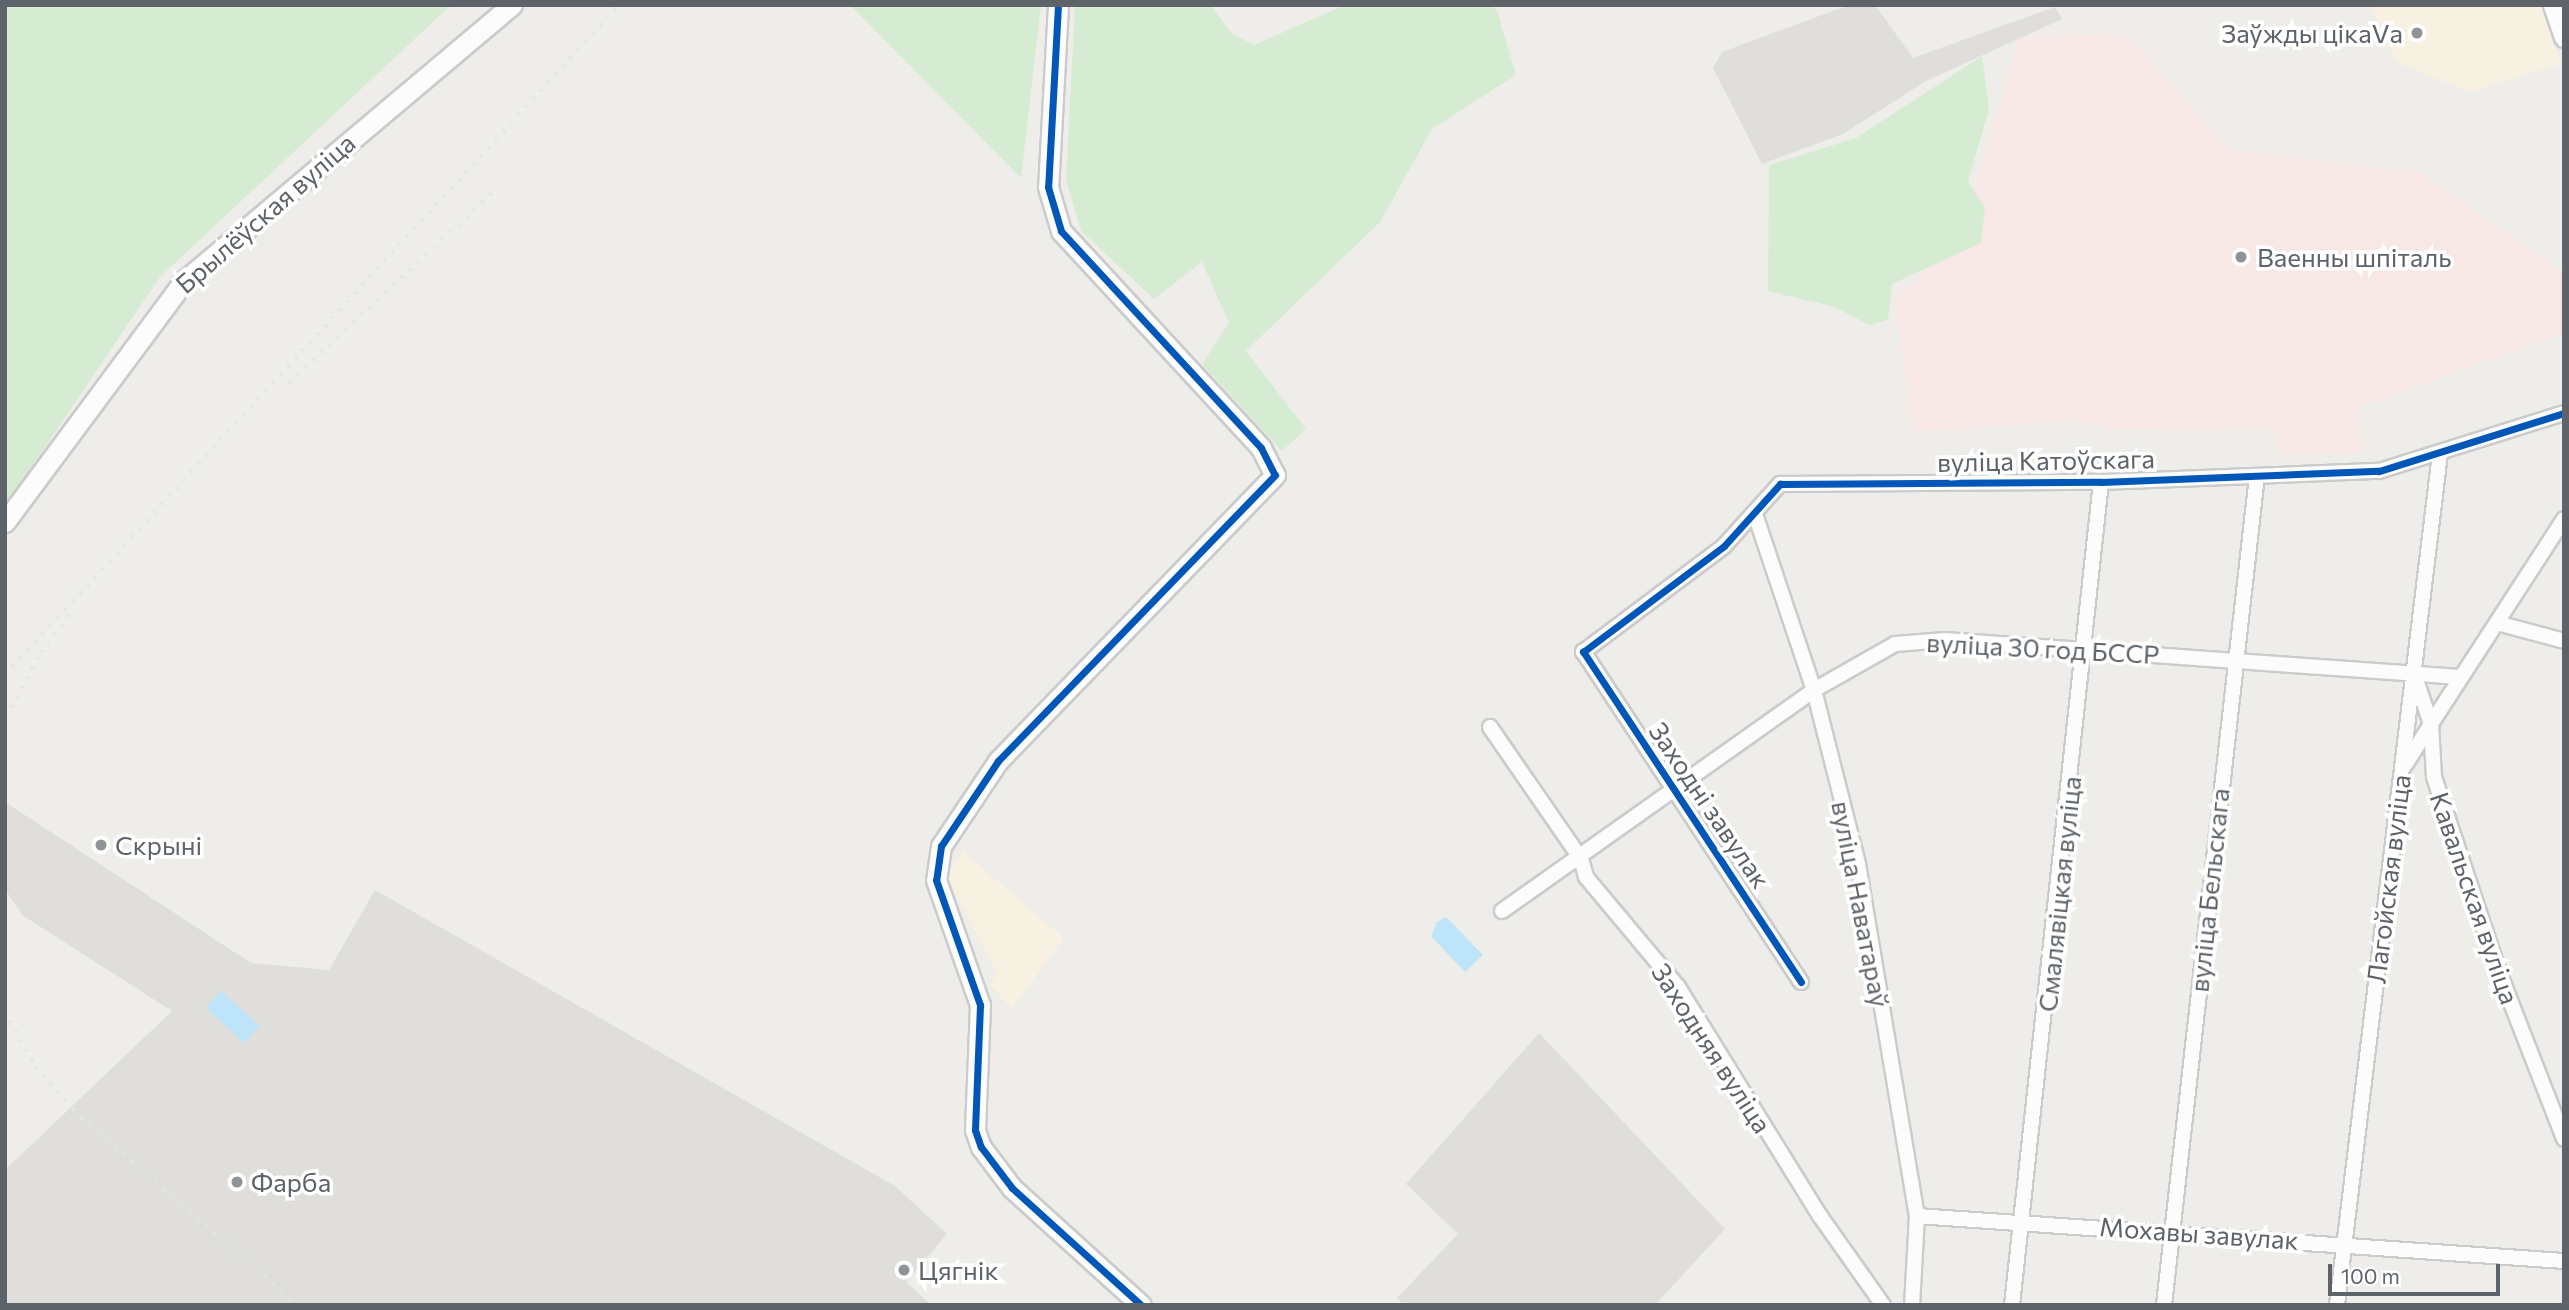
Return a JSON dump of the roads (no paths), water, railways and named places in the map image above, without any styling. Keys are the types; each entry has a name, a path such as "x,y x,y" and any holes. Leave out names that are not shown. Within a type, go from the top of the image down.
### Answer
{"street":[{"name":"Брылёўская вуліца","path":"5,522 184,281 512,5"},
{"path":"1058,5 1048,187 1062,231 1261,448 1275,475 1054,698 983,779 941,846 936,880 980,1005 975,1130 993,1167 1012,1188 1141,1305"},
{"path":"2553,5 2564,37"},
{"name":"вуліца Катоўскага","path":"1583,652 1724,546 1755,514 1763,497 1780,484 2101,482 2379,471 2564,413"},
{"name":"Лагойская вуліца","path":"2337,1305 2440,454"},
{"name":"вуліца Бельскага","path":"2164,1305 2257,476"},
{"name":"Смалявіцкая вуліца","path":"2012,1305 2024,1221 2101,482"},
{"name":"вуліца Наватараў","path":"1755,514 1814,690 1858,864 1917,1216 1912,1305"},
{"path":"2401,771 2564,519"},
{"path":"2497,623 2564,640"},
{"name":"вуліца 30 год БССР","path":"1502,911 1581,859 1675,788 1814,690 1895,644 1945,640 2236,658 2460,677"},
{"name":"Заходні завулак","path":"1583,652 1801,982"},
{"name":"Кавальская вуліца","path":"2414,673 2431,724 2434,777 2499,972 2564,1139"},
{"name":"Заходняя вуліца","path":"1490,727 1581,859 1586,877 1678,987 1820,1216 1883,1305"},
{"name":"Мохавы завулак","path":"1917,1216 2173,1231 2564,1261"}],"water":[{"path":"1446,917 1483,955 1465,972 1431,936 1437,922"},
{"path":"221,991 260,1026 244,1043 206,1008"}],"railway":[{"path":"5,675 619,5"},
{"path":"289,383 493,192"},
{"path":"5,717 41,652 70,614"},
{"path":"5,1011 36,1067 73,1110 297,1305"}],"place":[{"name":"Заўжды цікаVа","path":"2417,33"},
{"name":"Ваенны шпіталь","path":"2241,257"},
{"name":"Скрыні","path":"101,845"},
{"name":"Фарба","path":"237,1182"},
{"name":"Цягнік","path":"904,1270"}]}
